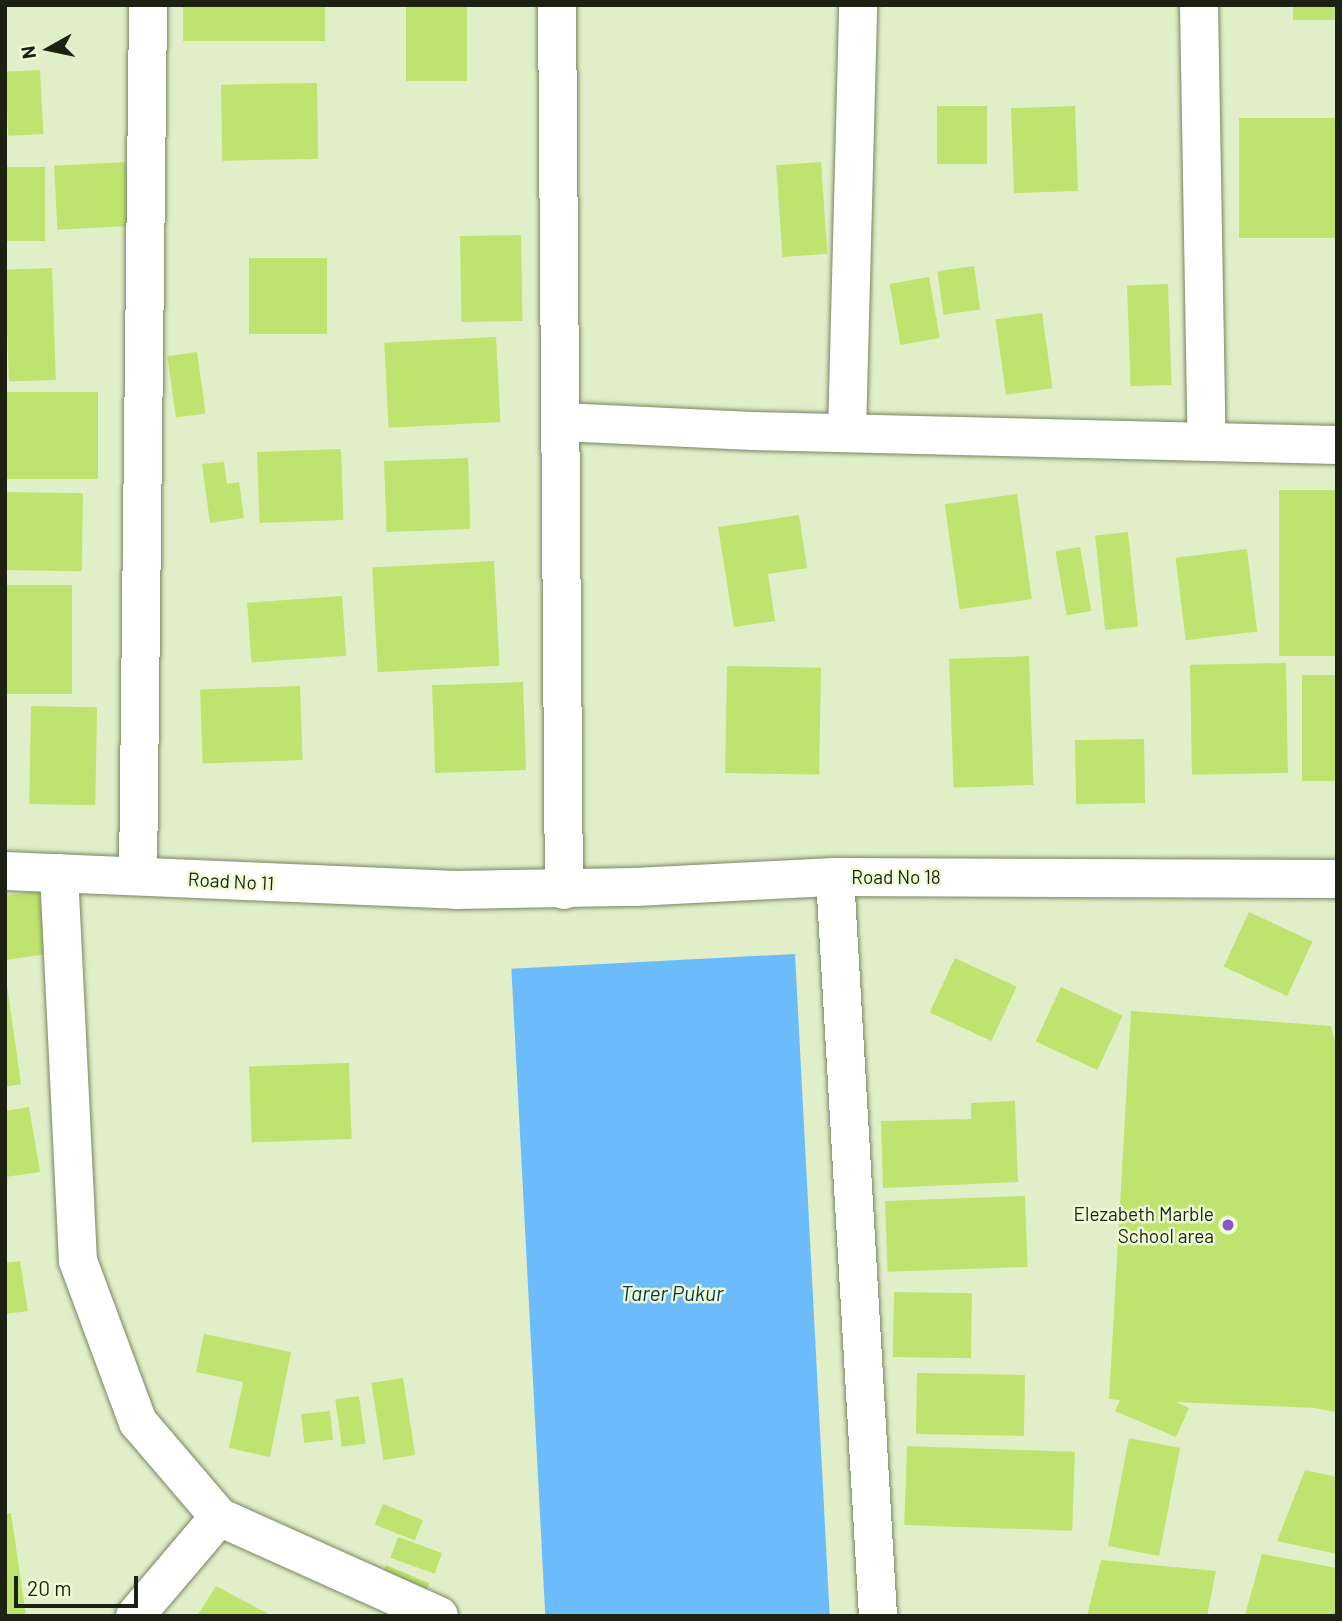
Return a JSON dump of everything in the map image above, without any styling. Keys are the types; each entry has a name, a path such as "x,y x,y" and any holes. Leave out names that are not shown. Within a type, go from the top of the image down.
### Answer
{"street":[{"path":"138,876 148,5"},
{"path":"557,5 564,890"},
{"path":"847,433 858,5"},
{"path":"1199,5 1208,442"},
{"path":"562,422 847,433 1337,445"},
{"name":"Road No 11","path":"5,871 456,890"},
{"path":"59,873 78,1261 138,1422 219,1517 439,1616"},
{"path":"835,877 878,1616"},
{"name":"Road No 18","path":"456,890 564,890 835,877 1337,878"},
{"path":"135,1616 219,1517"}],"water":[{"name":"Tarer Pukur","path":"795,954 830,1616 545,1616 511,969"}],"building":[{"path":"183,5 325,5 325,41 183,41"},
{"path":"406,5 467,5 467,81 406,81"},
{"path":"1293,5 1337,5 1337,20 1293,20"},
{"path":"40,70 43,134 8,136 5,72"},
{"path":"317,83 318,159 222,161 221,85"},
{"path":"937,106 987,106 987,164 937,164"},
{"path":"1075,106 1078,191 1014,193 1011,108"},
{"path":"1239,118 1337,118 1337,238 1239,238"},
{"path":"126,162 129,226 57,230 54,166"},
{"path":"821,162 827,254 783,257 776,165"},
{"path":"5,167 45,167 45,241 5,241"},
{"path":"521,235 523,321 462,322 460,236"},
{"path":"249,258 327,258 327,334 249,334"},
{"path":"974,266 980,310 943,315 937,271"},
{"path":"52,268 56,380 9,382 5,270"},
{"path":"929,277 940,338 900,345 890,284"},
{"path":"1168,284 1172,385 1131,386 1127,285"},
{"path":"1042,313 1053,388 1006,395 995,320"},
{"path":"496,337 500,422 389,428 384,343"},
{"path":"197,352 206,413 176,418 167,356"},
{"path":"5,392 98,392 98,479 5,479"},
{"path":"341,449 343,520 260,523 257,452"},
{"path":"468,458 470,529 387,532 384,461"},
{"path":"224,462 227,484 239,482 244,518 210,523 202,464"},
{"path":"1279,490 1337,490 1337,656 1279,656"},
{"path":"5,492 83,493 82,571 5,570"},
{"path":"1017,494 1032,599 959,609 945,504"},
{"path":"799,515 807,568 768,574 775,621 734,627 718,527"},
{"path":"1128,532 1138,626 1105,630 1095,535"},
{"path":"1080,547 1091,611 1067,615 1055,551"},
{"path":"1247,549 1257,631 1186,640 1176,558"},
{"path":"494,561 499,666 378,672 372,567"},
{"path":"5,585 72,585 72,694 5,694"},
{"path":"342,596 346,656 251,662 247,603"},
{"path":"1029,656 1034,785 954,788 949,659"},
{"path":"1286,663 1288,773 1192,775 1190,665"},
{"path":"727,666 821,668 819,775 725,773"},
{"path":"1302,675 1337,675 1337,781 1302,781"},
{"path":"523,682 526,770 435,773 432,685"},
{"path":"300,686 303,760 203,763 200,689"},
{"path":"31,706 97,707 95,805 29,804"},
{"path":"1144,739 1145,803 1076,804 1075,740"},
{"path":"39,891 48,954 5,960 5,896"},
{"path":"1249,912 1312,942 1287,996 1224,966"},
{"path":"955,958 1017,987 991,1041 930,1012"},
{"path":"7,985 21,1084 5,1087 5,986"},
{"path":"1061,987 1123,1016 1097,1070 1036,1041"},
{"name":"Elezabeth Marble School area","path":"1131,1011 1331,1026 1337,1050 1337,1412 1314,1408 1176,1402 1189,1408 1176,1437 1115,1411 1120,1400 1109,1399"},
{"path":"349,1063 352,1139 252,1142 249,1066"},
{"path":"1015,1101 1018,1182 883,1188 881,1121 971,1119 971,1103"},
{"path":"29,1107 40,1172 5,1177 5,1111"},
{"path":"1025,1196 1027,1267 888,1272 885,1201"},
{"path":"20,1261 28,1311 5,1314 5,1263"},
{"path":"894,1292 972,1293 971,1358 893,1357"},
{"path":"204,1334 291,1352 270,1457 229,1448 243,1382 196,1372"},
{"path":"917,1373 1025,1375 1024,1436 916,1434"},
{"path":"403,1378 415,1455 384,1460 371,1383"},
{"path":"359,1396 366,1444 342,1447 335,1399"},
{"path":"330,1411 333,1440 304,1443 301,1414"},
{"path":"1129,1438 1180,1448 1159,1556 1108,1546"},
{"path":"907,1446 1075,1452 1072,1531 904,1525"},
{"path":"1305,1470 1337,1477 1337,1554 1277,1541"},
{"path":"383,1504 423,1520 415,1541 375,1524"},
{"path":"11,1513 26,1616 5,1616 5,1514"},
{"path":"398,1537 442,1553 435,1574 390,1558"},
{"path":"1262,1554 1337,1568 1337,1616 1245,1615"},
{"path":"1101,1560 1216,1571 1207,1616 1087,1616"},
{"path":"386,1565 429,1583 423,1598 380,1580"},
{"path":"216,1586 272,1616 197,1616"}],"place":[{"name":"Elezabeth Marble School area","path":"1228,1225"}]}
